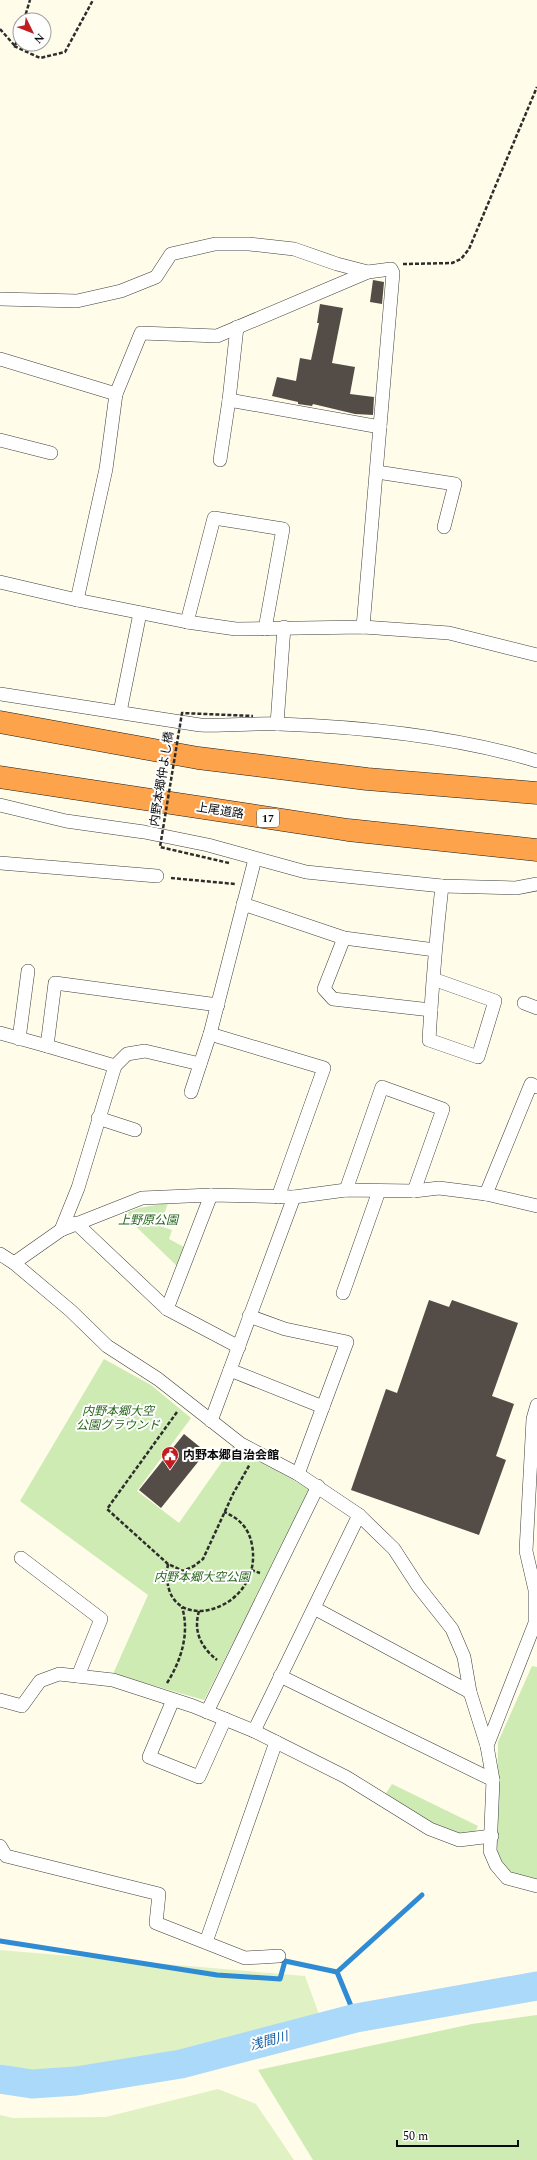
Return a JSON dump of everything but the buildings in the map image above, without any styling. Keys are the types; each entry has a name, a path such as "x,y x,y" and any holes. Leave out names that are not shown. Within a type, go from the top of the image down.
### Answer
{"highway":[{"path":"0,722 198,758 367,779 537,793"},
{"name":"上尾道路","path":"0,776 348,830 537,850"}],"street":[{"path":"0,299 77,301 121,291 156,276 171,254 215,244 248,244 294,249 337,264 368,272"},
{"path":"77,600 106,469 116,394 141,333 218,336 368,272 391,269 393,273 363,627"},
{"path":"220,460 229,400 237,327"},
{"path":"0,359 116,394"},
{"path":"229,400 380,427"},
{"path":"0,440 51,453"},
{"path":"377,472 455,484 444,527"},
{"path":"187,622 214,518 283,529 265,628"},
{"path":"0,582 140,613 236,629 363,627 450,633 537,655"},
{"path":"120,712 140,613"},
{"path":"277,724 284,628"},
{"path":"0,694 200,725 229,726 277,724 366,729 466,744 511,753 537,761"},
{"path":"0,805 66,821 144,832 208,845 306,872 442,886 516,888 537,884"},
{"path":"191,1092 218,1005 255,859"},
{"path":"0,863 157,876"},
{"path":"433,979 495,1001 478,1057 429,1040 433,979 435,950 442,886"},
{"path":"243,904 344,938 435,950"},
{"path":"344,938 324,989 333,999 431,1010"},
{"path":"19,1038 28,971"},
{"path":"47,1046 55,983 218,1005"},
{"path":"524,1003 537,1008"},
{"path":"0,1033 115,1066"},
{"path":"210,1034 324,1068 278,1197"},
{"path":"61,1230 78,1188 115,1066 127,1054 145,1052 200,1064"},
{"path":"486,1194 531,1084 537,1088"},
{"path":"346,1190 382,1087 443,1109 414,1191"},
{"path":"98,1118 135,1130"},
{"path":"14,1263 61,1230 142,1198 211,1195 294,1197 346,1190 414,1191 439,1188 486,1194 537,1206"},
{"path":"343,1293 379,1191"},
{"path":"167,1309 211,1195"},
{"path":"211,1421 294,1197"},
{"path":"76,1223 167,1309 238,1347"},
{"path":"0,1254 14,1263 71,1311 107,1346 158,1379 211,1421 256,1453 318,1486 359,1515 394,1549 418,1586 452,1629 464,1657 470,1692 487,1746 492,1780 492,1836 490,1850 496,1865 507,1878 537,1886"},
{"path":"249,1316 285,1329 347,1342 298,1474"},
{"path":"230,1370 323,1407"},
{"path":"487,1746 535,1623 536,1590 526,1551 533,1419 537,1404"},
{"path":"207,1712 318,1486"},
{"path":"254,1731 359,1515"},
{"path":"21,1558 101,1619 78,1676"},
{"path":"314,1608 470,1692"},
{"path":"0,1700 22,1706 40,1681 59,1674 113,1680 207,1712 254,1731 346,1777 430,1828 459,1840 492,1836"},
{"path":"280,1676 492,1780"},
{"path":"173,1700 149,1757 199,1777 225,1719"},
{"path":"206,1942 276,1742"},
{"path":"0,1846 6,1856 159,1894 156,1923 245,1958 279,1956"}],"path":[{"path":"26,12 30,0"},
{"path":"27,52 40,58 65,52 93,0"},
{"path":"0,29 12,42"},
{"path":"391,269 396,264 452,263 461,259 469,249 537,87"},
{"name":"内野本郷仲よし橋","path":"228,863 160,848 182,713 253,716"},
{"path":"157,876 248,885"},
{"path":"185,1400 107,1508 168,1564 183,1571 194,1566 203,1559 224,1512 256,1453"},
{"path":"168,1564 166,1575 169,1592 174,1601 182,1607 199,1611 214,1609 233,1600 245,1586 252,1570 254,1555 251,1538 246,1527 234,1516 224,1512"},
{"path":"158,1695 168,1682 179,1657 186,1631 186,1619 182,1607"},
{"path":"199,1611 198,1634 201,1642 208,1652 229,1668"}],"green space":[{"name":"上野原公園","path":"168,1203 160,1226 172,1230 169,1239 186,1248 178,1267 123,1214 139,1208"},
{"name":"内野本郷大空公園","path":"104,1359 151,1385 191,1418 137,1491 179,1523 233,1446 311,1490 204,1700 113,1674 148,1595 20,1501"},
{"path":"532,1666 537,1667 537,1880 511,1874 496,1855 498,1742"},
{"path":"392,1784 478,1826 474,1835 448,1832 385,1795"},
{"path":"0,1950 305,1976 320,2017 139,2064 31,2071 0,2064"},
{"path":"537,2015 537,2160 313,2160 258,2070 472,2024"},
{"path":"218,2089 256,2104 294,2160 0,2160 0,2115 13,2118 106,2117"}],"waterway":[{"path":"337,1972 422,1895"},
{"path":"0,1941 217,1975 280,1979 285,1961 337,1972 356,2018"},
{"name":"浅間川","path":"0,2079 32,2084 76,2081 181,2064 356,2018 537,1986"}],"place":[{"name":"内野本郷自治会館","path":"170,1470"}],"park label":[{"name":"内野本郷大空 公園グラウンド","path":"118,1418"}]}
